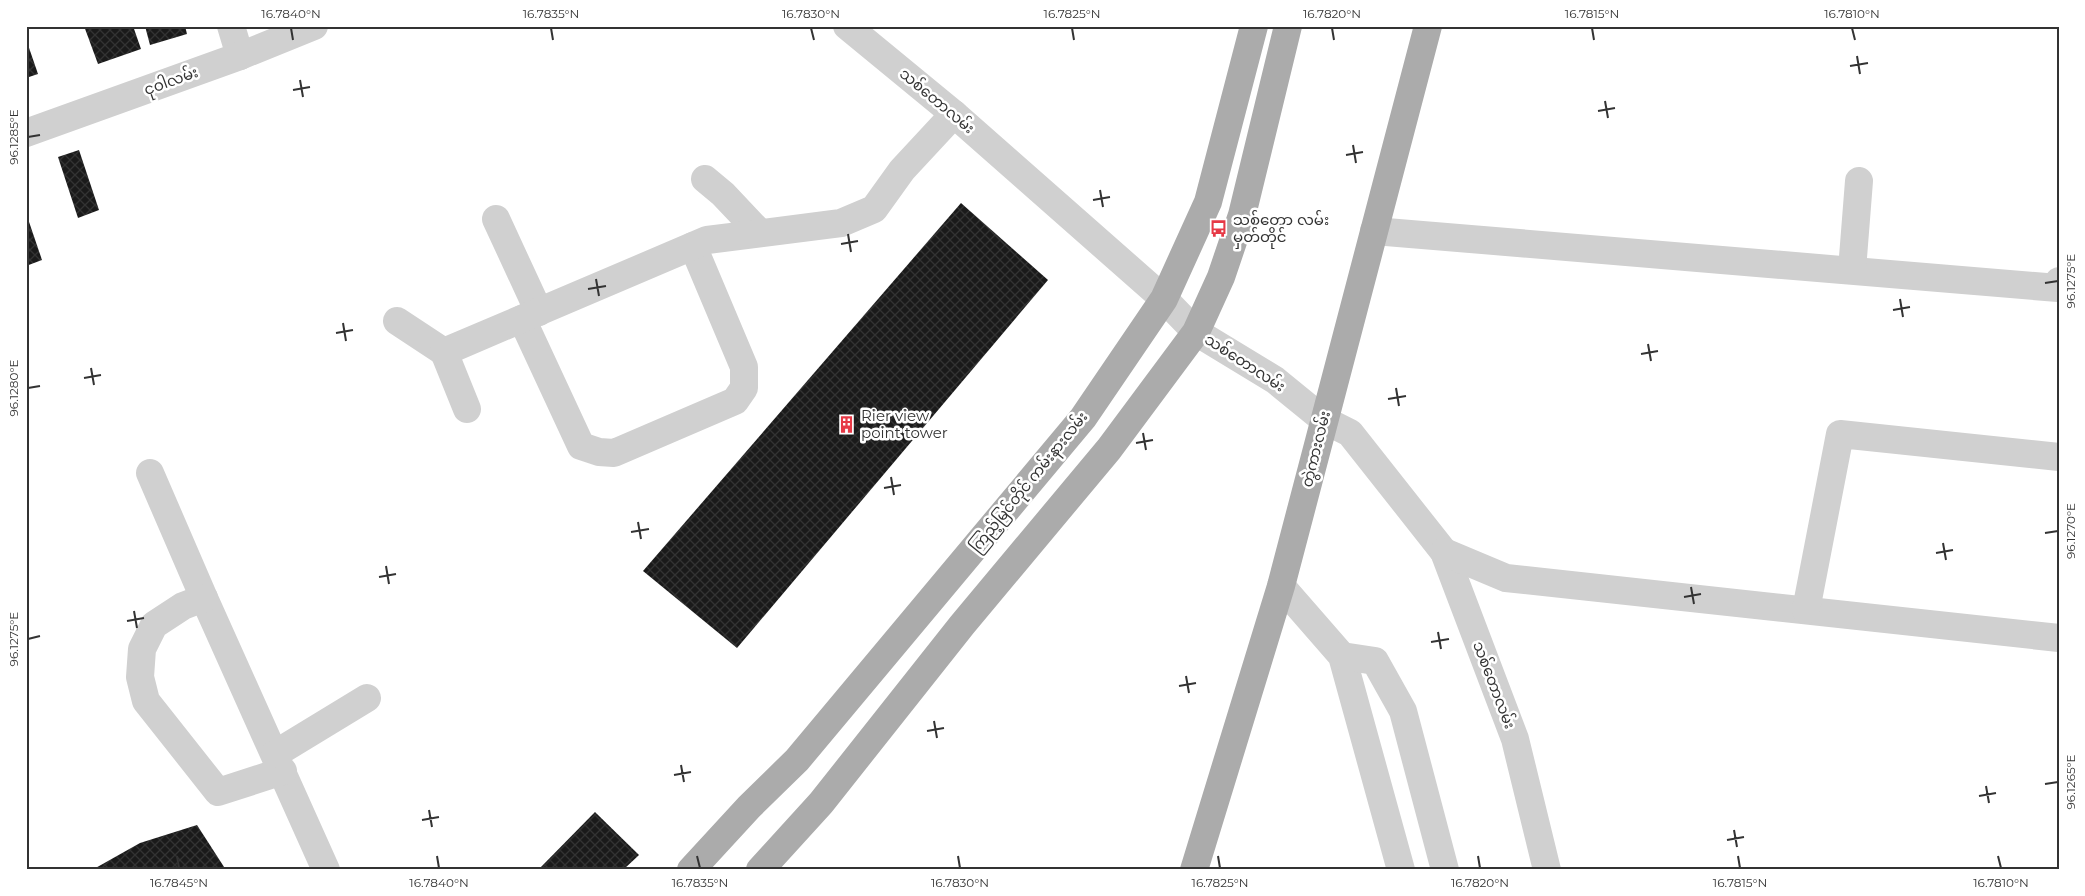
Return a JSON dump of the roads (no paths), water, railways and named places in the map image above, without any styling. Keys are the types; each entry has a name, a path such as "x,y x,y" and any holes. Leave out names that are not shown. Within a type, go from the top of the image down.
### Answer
{"main road":[{"name":"ကြည့်မြင်တိုင် ကမ်းနားလမ်း","path":"693,869 750,806 797,760 1083,418 1164,299 1208,202 1254,26"},
{"path":"760,870 821,803 962,625 1109,450 1196,332 1221,277 1242,215 1288,26"},
{"name":"တွဲကားလမ်း","path":"1194,870 1281,586 1428,26"}],"street":[{"path":"231,26 240,56"},
{"name":"ငုဝါလမ်း","path":"26,133 240,56 314,26"},
{"name":"သစ်တောလမ်း","path":"847,26 954,114 1164,299 1196,332 1275,380 1324,420 1350,434 1444,552 1515,739 1548,870"},
{"path":"444,352 707,240 841,223 874,209 902,170 954,114"},
{"path":"706,179 760,233"},
{"path":"1852,270 1859,181"},
{"path":"496,218 530,315 581,446 598,452 614,454 735,402 744,388 744,367 693,246"},
{"path":"1374,231 2058,288 2059,281"},
{"path":"397,321 444,352 467,409"},
{"path":"1806,610 1840,434 2059,457"},
{"path":"150,473 326,870"},
{"path":"1444,552 1506,578 2059,638"},
{"path":"1281,586 1342,656 1401,870"},
{"path":"204,598 183,606 154,625 142,650 140,677 146,701 218,792 279,762 367,698"},
{"path":"1342,656 1375,661 1402,712 1445,870"}],"place":[{"name":"သစ်တော လမ်း မှတ်တိုင်","path":"1219,229"},
{"name":"Rier view point tower","path":"847,425"}]}
